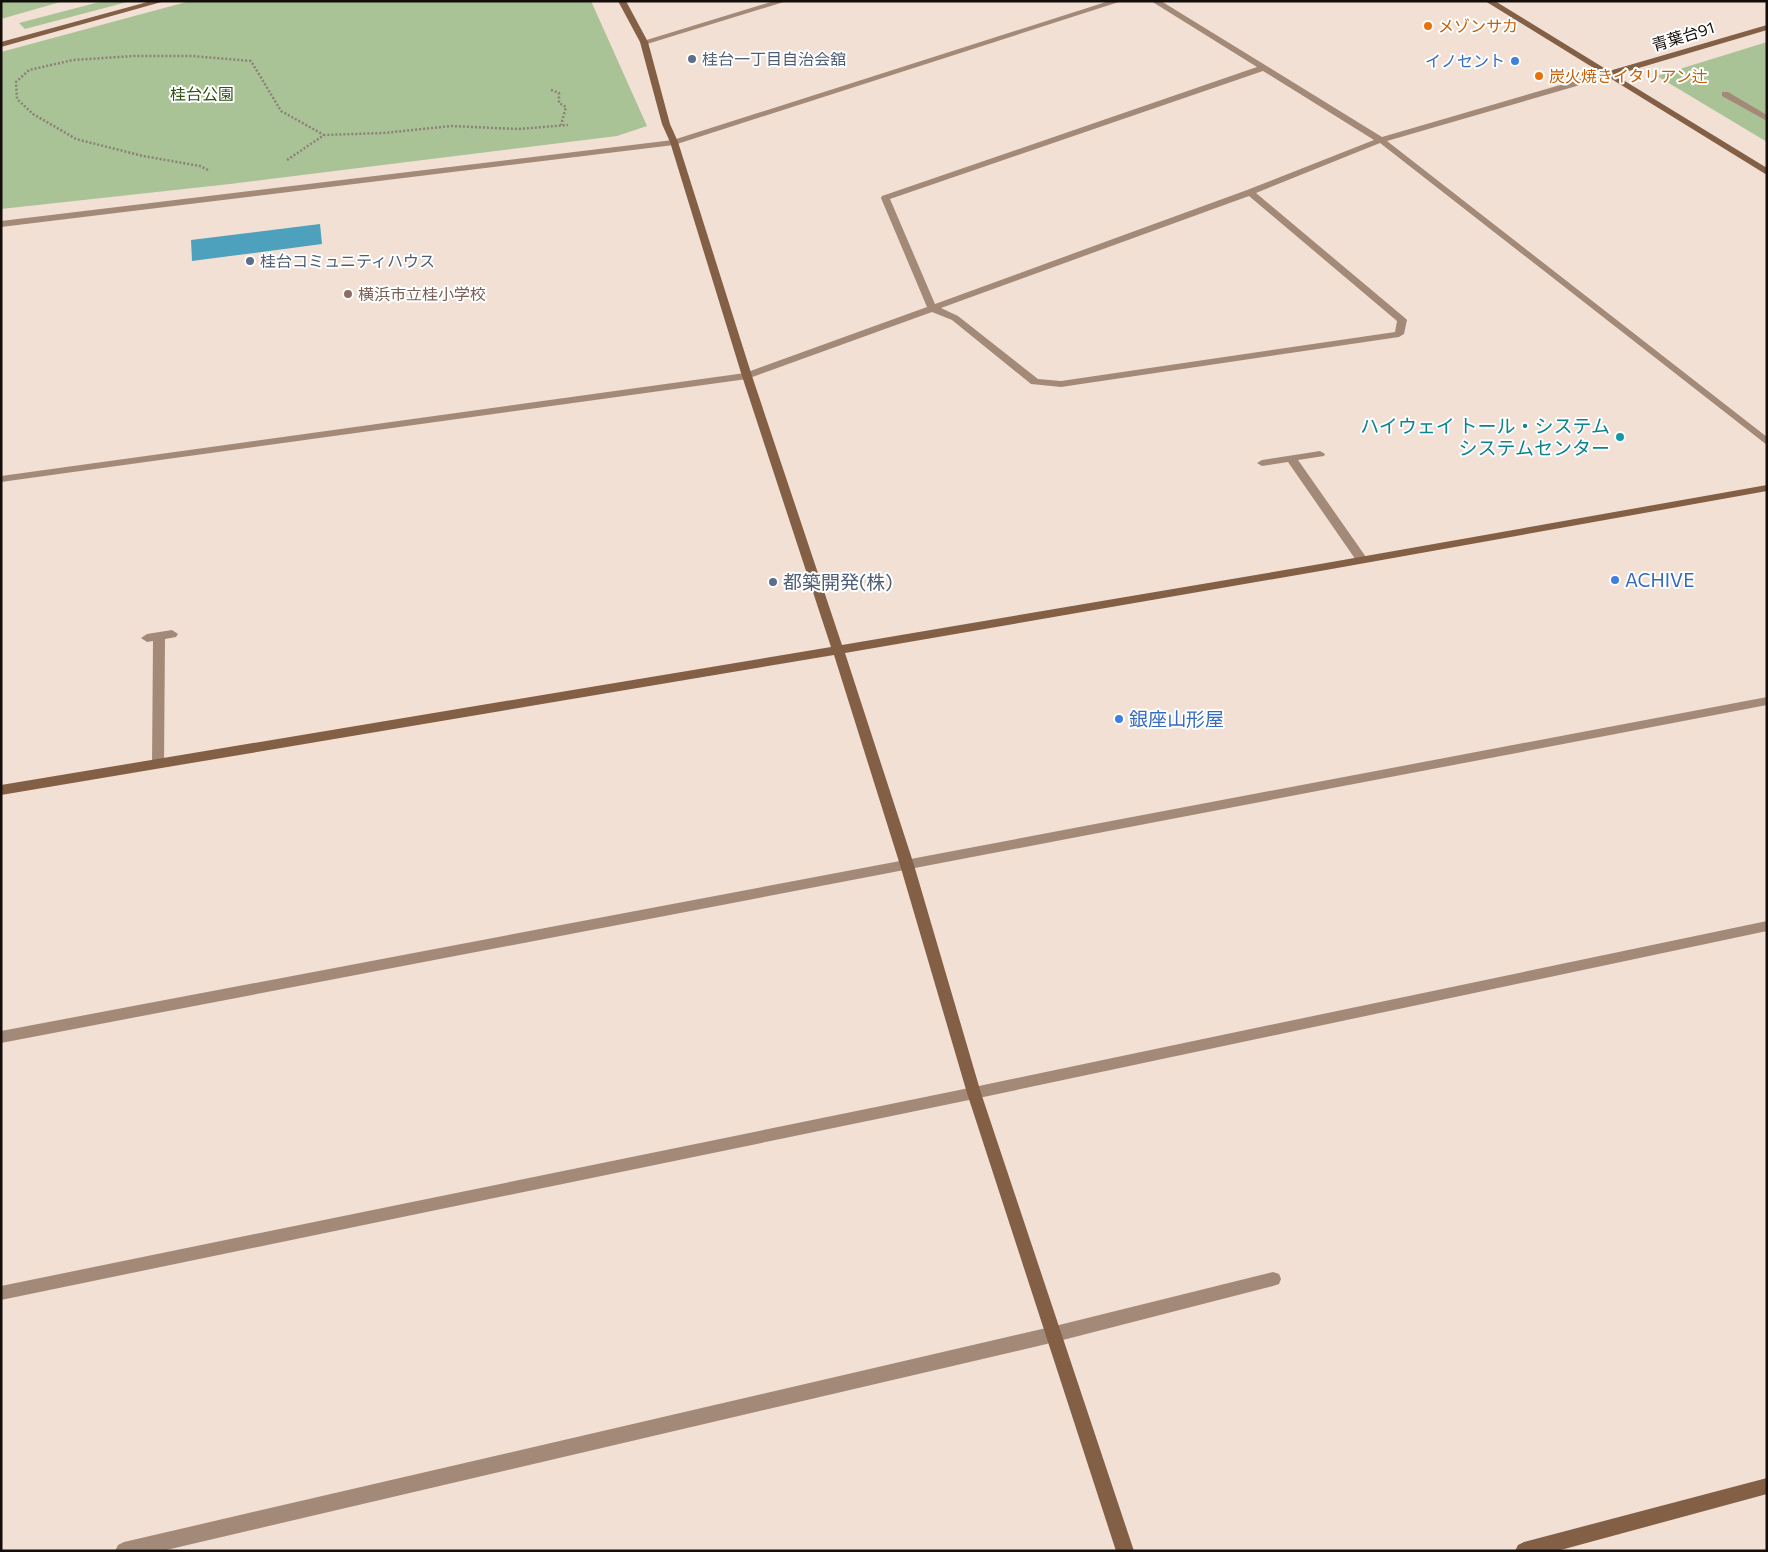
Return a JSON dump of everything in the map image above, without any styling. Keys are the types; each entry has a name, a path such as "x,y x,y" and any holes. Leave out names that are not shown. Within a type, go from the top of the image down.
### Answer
{"street":[{"path":"1,45 161,1"},
{"path":"622,1 644,42 666,124 674,142 747,376 907,864 974,1093 1125,1551"},
{"path":"644,42 783,1"},
{"path":"1,224 674,142 1118,1"},
{"path":"1155,1 1382,140 1767,442"},
{"path":"1489,1 1767,172"},
{"name":"青葉台91","path":"1608,74 1767,27"},
{"path":"1250,192 1402,320 1399,334 1061,384 1035,382 955,318 932,308 886,198 1263,68"},
{"path":"1,479 747,376 1250,192 1382,140 1608,74"},
{"path":"1725,94 1767,119"},
{"path":"1262,463 1320,454"},
{"path":"1292,458 1362,560"},
{"path":"1,790 838,650 1767,488"},
{"path":"158,764 159,636"},
{"path":"1,1037 1767,701"},
{"path":"1,1293 974,1093 1767,926"},
{"path":"124,1551 1055,1334 1273,1279"},
{"path":"1524,1551 1767,1486"}],"path":[{"path":"214,172 200,166 143,156 76,140 33,114 17,99 16,82 29,70 73,60 134,56 202,57 251,61 282,111 324,135 384,133 451,126 518,129 570,125"},
{"path":"552,90 559,93 559,103 566,107 561,125"}],"green space":[{"path":"2,1 64,1 1,19"},
{"path":"103,1 131,1 25,29 19,23"},
{"name":"桂台公園","path":"190,1 591,1 647,126 617,136 230,184 1,209 1,52"},
{"path":"1767,42 1767,142 1657,76"}],"water":[{"path":"320,224 322,244 192,261 191,240"}],"place":[{"name":"メゾンサカ","path":"1428,26"},
{"name":"桂台一丁目自治会舘","path":"692,59"},
{"name":"イノセント","path":"1515,61"},
{"name":"炭火焼きイタリアン辻","path":"1539,76"},
{"name":"桂台コミュニティハウス","path":"250,261"},
{"name":"横浜市立桂小学校","path":"348,294"},
{"name":"ハイウェイ トール・システム システムセンター","path":"1620,437"},
{"name":"ACHIVE","path":"1615,580"},
{"name":"都築開発(株)","path":"773,582"},
{"name":"銀座山形屋","path":"1119,719"}]}
